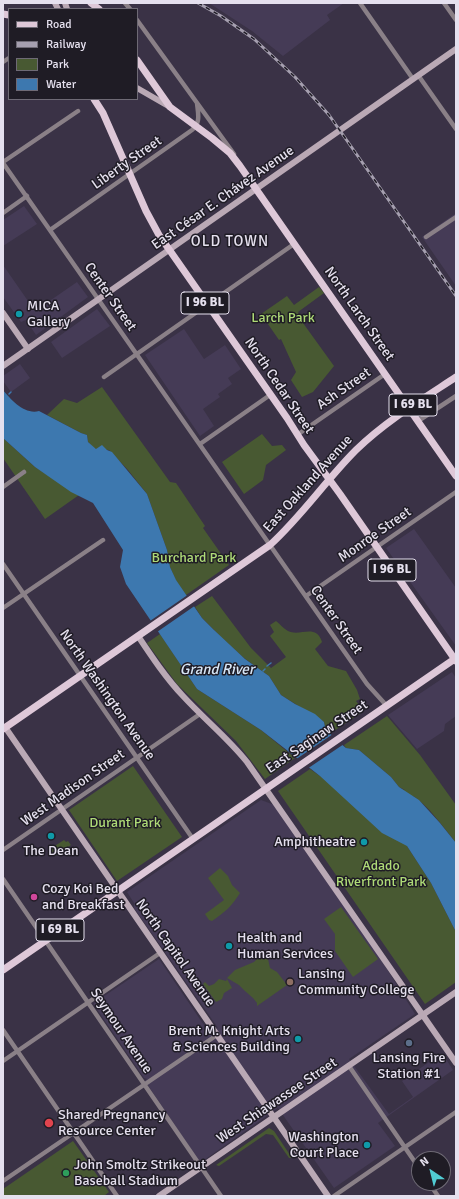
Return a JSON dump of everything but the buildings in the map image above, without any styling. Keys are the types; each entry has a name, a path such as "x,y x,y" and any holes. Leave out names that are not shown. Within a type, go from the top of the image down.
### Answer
{"main road":[{"path":"138,61 170,107"},
{"name":"I 96 BL","path":"95,100 103,114"},
{"name":"North Larch Street","path":"170,107 221,146 240,166 456,476"},
{"name":"North Cedar Street","path":"103,114 150,219 169,250 297,435 456,659"},
{"name":"East Oakland Avenue","path":"80,676 270,545 285,532 329,479 364,442 391,420 456,377"},
{"name":"East Saginaw Street","path":"193,839 265,788 456,659"},
{"name":"I 69 BL","path":"4,727 80,676"},
{"name":"I 69 BL","path":"3,970 193,839"}],"street":[{"path":"360,3 456,129"},
{"path":"444,3 456,20"},
{"name":"North Larch Street","path":"138,21 229,146 240,166"},
{"name":"East César E. Chávez Avenue","path":"3,366 456,49"},
{"name":"North Larch Street","path":"138,89 170,107"},
{"path":"97,100 103,114"},
{"path":"196,127 199,115 197,103"},
{"path":"3,163 78,110"},
{"name":"Liberty Street","path":"50,230 196,127"},
{"name":"Center Street","path":"3,163 368,684 386,706"},
{"path":"3,213 27,196"},
{"path":"426,237 456,217"},
{"path":"104,377 294,244"},
{"path":"3,312 28,349"},
{"name":"Ash Street","path":"297,435 385,374"},
{"path":"200,444 270,395"},
{"path":"418,421 456,396"},
{"path":"3,487 24,472"},
{"name":"Monroe Street","path":"306,596 456,492"},
{"path":"3,608 103,540"},
{"name":"North Washington Avenue","path":"3,564 193,839"},
{"path":"138,636 173,685 248,762 456,1063"},
{"name":"West Madison Street","path":"3,850 200,714"},
{"name":"North Capitol Avenue","path":"4,727 328,1196"},
{"name":"Seymour Avenue","path":"3,879 222,1196"},
{"path":"3,1061 160,953"},
{"name":"West Shiawassee Street","path":"159,1196 456,992"},
{"path":"3,1030 117,1196"},
{"path":"3,1181 217,1035"},
{"path":"349,1066 411,1156"},
{"path":"334,1196 456,1112"}],"shaded area":[{"path":"209,3 344,3 327,15 330,20 283,56 252,31"},
{"path":"24,206 37,224 3,246 3,220"},
{"path":"456,213 456,286 422,237"},
{"path":"3,265 35,311 77,282 88,297 36,335 26,320 21,322 3,297"},
{"path":"97,309 110,326 62,358 51,342"},
{"path":"184,329 204,359 225,345 241,369 228,378 232,384 218,394 220,397 203,409 214,426 200,436 145,355"},
{"path":"20,364 30,378 11,392 3,381 3,376"},
{"path":"414,529 456,588 456,646 386,548"},
{"path":"452,672 456,678 456,716 445,724 444,731 417,749 388,715"},
{"name":"Lansing Community College","path":"261,800 280,807 349,908 415,1014 349,1059 389,1114 413,1097 402,1081 442,1053 453,1070 378,1123 395,1146 334,1188 278,1108 200,1163 145,1081 147,1079 144,1078 94,1005 94,1003 159,959 210,1034 218,1028 134,908 134,903 127,892"}],"green space":[{"name":"Larch Park","path":"319,287 324,293 298,312 305,322 303,323 334,366 313,392 302,397 291,380 296,372 281,339 279,340 261,314 287,296 294,305"},
{"name":"Burchard Park","path":"102,387 170,482 176,483 205,526 203,528 229,565 186,595 176,581 170,567 167,550 147,494 128,470 109,450 96,449 88,442 87,435 47,415 64,399 77,403"},
{"path":"262,434 272,446 282,445 286,450 266,465 263,480 244,494 222,462"},
{"path":"3,438 35,467 79,495 45,519 3,458"},
{"name":"Burchard Park","path":"212,596 251,648 271,668 286,657 270,636 274,632 270,625 276,621 288,631 298,633 316,633 322,642 315,649 328,666 346,671 357,690 360,699 356,701 364,711 331,733 325,727 324,722 281,695 269,676 244,658 202,618 195,607"},
{"path":"160,634 197,689 261,730 295,758 265,779 236,741 177,684 147,643"},
{"name":"Adado Riverfront Park","path":"387,716 420,755 456,805 456,843 430,811 413,796 407,846 431,883 456,932 456,982 425,1004 278,791 310,769 320,776 405,790 399,787 391,777 359,750 346,748 344,745"},
{"name":"Durant Park","path":"133,766 182,837 117,881 69,810"},
{"path":"64,840 66,842 68,841 71,845 55,856 50,849"},
{"path":"220,868 228,876 232,885 240,893 228,909 212,921 209,920 205,914 224,900 208,878"},
{"path":"341,907 378,959 353,977 335,951 335,934 324,919"},
{"path":"262,954 268,959 270,968 277,972 287,985 257,1006 257,1003 253,998 239,985 227,978 235,970 254,962"},
{"path":"219,979 226,981 227,979 232,988 224,993 222,999 216,1002 203,984 205,982 209,986 214,984"},
{"path":"269,1128 274,1131 292,1158 289,1158 273,1135 266,1134 219,1166 216,1165"},
{"path":"73,1141 109,1192 104,1196 3,1196 3,1189"}],"water":[{"name":"Grand River","path":"3,390 14,402 24,409 34,412 39,411 87,435 88,442 96,449 102,445 107,450 112,452 147,494 167,550 170,567 176,580 202,618 245,659 269,676 281,695 315,714 324,722 325,727 334,738 346,748 359,750 391,777 399,787 419,800 440,823 456,843 456,932 431,883 407,846 382,833 320,776 261,730 197,689 126,584 120,567 123,550 93,503 71,492 35,467 3,438"}],"pier":[{"path":"189,594 196,605 157,632 150,621"},
{"path":"333,734 344,744 307,769 295,760"}],"waterway":[{"path":"267,666 271,663"}],"railway":[{"path":"198,3 221,16 254,39 295,77 329,115 456,296"}],"place":[{"name":"MICA Gallery","path":"19,314"},
{"name":"The Dean","path":"51,836"},
{"name":"Amphitheatre","path":"364,842"},
{"name":"Cozy Koi Bed and Breakfast","path":"34,897"},
{"name":"Health and Human Services","path":"229,946"},
{"name":"Lansing Community College","path":"290,982"},
{"name":"Brent M. Knight Arts & Sciences Building","path":"298,1039"},
{"name":"Lansing Fire Station #1","path":"409,1043"},
{"name":"Shared Pregnancy Resource Center","path":"49,1123"},
{"name":"Washington Court Place","path":"367,1145"},
{"name":"John Smoltz Strikeout Baseball Stadium","path":"66,1173"}],"district":[{"name":"OLD TOWN","path":"230,242"}]}
